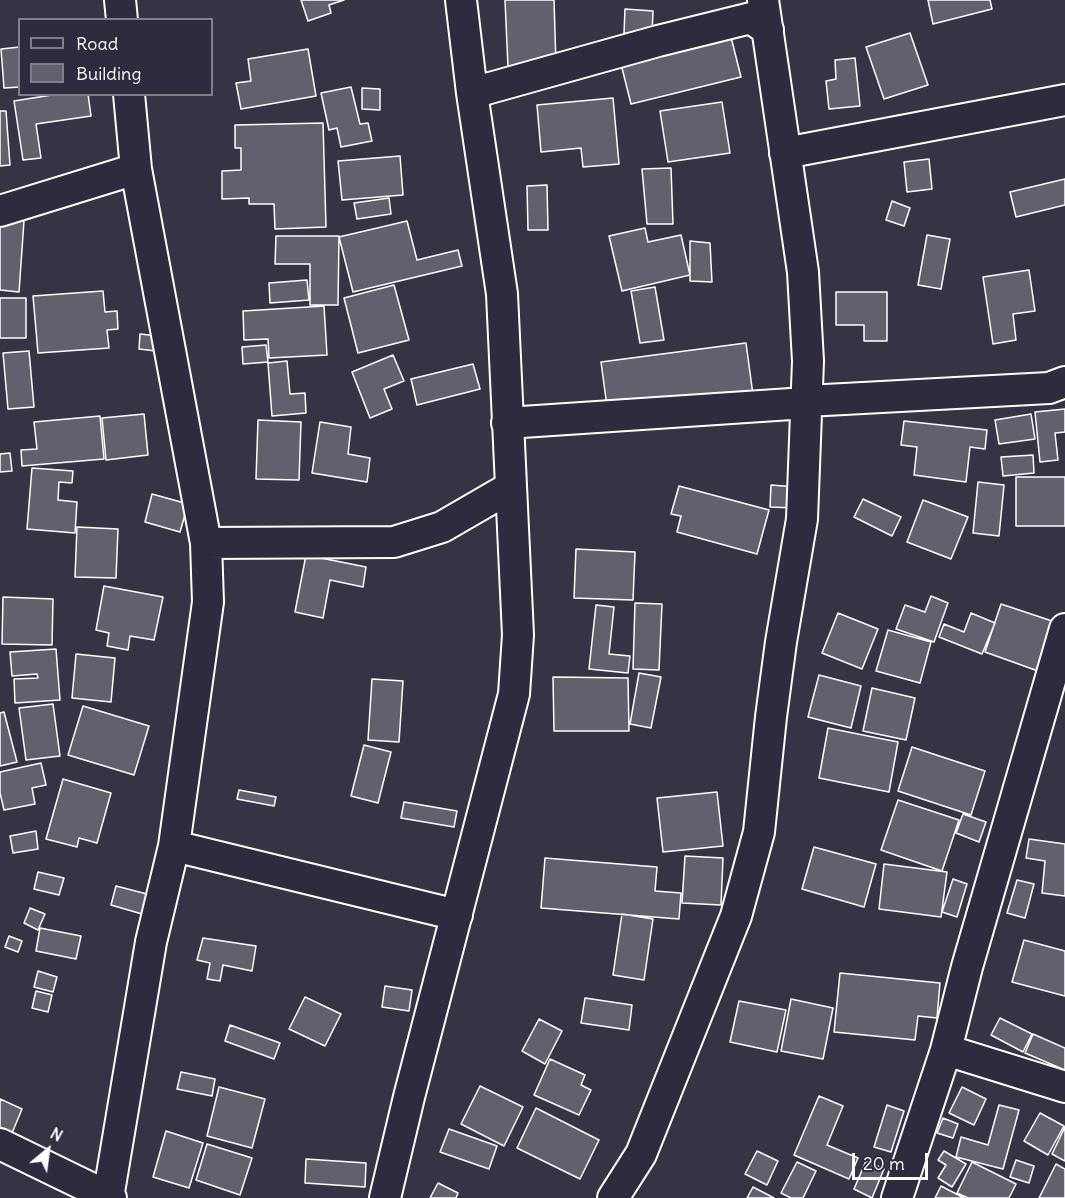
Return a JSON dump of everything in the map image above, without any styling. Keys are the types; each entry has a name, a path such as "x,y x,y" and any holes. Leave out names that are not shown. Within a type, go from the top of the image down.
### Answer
{"street":[{"path":"120,0 122,18"},
{"path":"386,1198 409,1097 514,694 518,635 502,294 472,93 461,0"},
{"path":"613,1198 641,1154 736,916 759,832 781,642 802,519 808,361 803,272 763,0"},
{"path":"472,93 658,41 751,18 768,30"},
{"path":"0,1144 109,1198 151,942 174,846 208,602 206,543 136,169 129,96"},
{"path":"785,153 1065,100"},
{"path":"0,211 136,169"},
{"path":"507,423 806,403 807,401 1049,388 1065,382"},
{"path":"206,543 394,542 442,527 511,487"},
{"path":"897,1198 946,1050 966,967 1065,629"},
{"path":"174,846 457,915"},
{"path":"946,1050 1065,1087"}],"building":[{"path":"301,0 344,0 329,5 331,13 308,21"},
{"path":"505,0 554,0 556,65 508,67"},
{"path":"928,0 990,0 992,9 933,24"},
{"path":"625,9 653,11 652,34 624,33"},
{"path":"910,33 928,85 884,99 866,47"},
{"path":"731,37 741,77 631,104 621,64"},
{"path":"18,47 18,87 4,88 1,49"},
{"path":"308,49 316,96 241,109 236,83 251,81 248,59"},
{"path":"855,58 860,106 829,109 826,81 836,79 835,60"},
{"path":"351,87 360,124 368,123 372,141 341,147 337,128 329,130 321,93"},
{"path":"362,88 380,89 380,110 362,109"},
{"path":"45,96 88,96 91,116 36,124 41,158 23,160 14,101"},
{"path":"613,98 619,164 583,167 581,148 541,152 537,105"},
{"path":"722,102 730,153 668,162 660,111"},
{"path":"0,111 6,111 10,165 0,166"},
{"path":"323,123 326,227 275,229 274,204 249,204 249,198 222,199 222,171 241,170 241,148 235,148 235,125"},
{"path":"400,156 403,195 342,200 338,161"},
{"path":"929,159 932,189 907,192 904,162"},
{"path":"671,168 673,224 647,224 642,169"},
{"path":"1065,179 1065,205 1016,217 1010,192"},
{"path":"547,185 548,230 528,230 527,186"},
{"path":"389,198 391,214 357,219 354,203"},
{"path":"892,201 910,208 904,226 886,220"},
{"path":"0,219 24,221 19,292 0,290"},
{"path":"407,221 417,260 458,250 462,266 353,292 339,237"},
{"path":"645,228 648,242 681,235 690,275 622,291 609,236"},
{"path":"927,235 950,239 941,289 918,285"},
{"path":"276,236 339,236 338,305 310,305 310,264 275,264"},
{"path":"690,241 710,243 712,282 690,281"},
{"path":"1029,270 1035,311 1013,314 1016,340 993,344 983,277"},
{"path":"307,280 309,300 270,303 269,283"},
{"path":"394,285 409,340 358,353 344,298"},
{"path":"655,287 664,340 640,343 631,291"},
{"path":"103,291 105,312 117,311 118,329 107,330 109,348 38,353 33,296"},
{"path":"836,292 887,292 887,341 864,341 864,325 836,325"},
{"path":"0,298 26,298 26,338 0,338"},
{"path":"324,306 327,355 269,358 268,339 244,340 243,311"},
{"path":"140,334 158,336 156,351 139,349"},
{"path":"746,343 753,395 608,414 601,362"},
{"path":"266,345 268,362 243,364 242,347"},
{"path":"29,351 34,407 8,409 3,353"},
{"path":"393,355 404,381 384,389 392,409 370,418 352,372"},
{"path":"287,361 290,394 305,393 306,413 272,416 268,363"},
{"path":"473,364 480,389 417,405 411,379"},
{"path":"1065,409 1065,432 1055,433 1058,460 1040,462 1035,412"},
{"path":"144,414 148,455 106,460 102,418"},
{"path":"1031,414 1035,439 999,444 995,420"},
{"path":"100,416 104,459 22,466 21,450 37,449 34,422"},
{"path":"258,420 301,422 299,480 256,479"},
{"path":"904,421 987,430 985,449 970,447 966,482 914,475 917,447 901,445"},
{"path":"320,422 351,427 348,454 370,458 367,482 312,473"},
{"path":"10,453 12,471 0,472 0,454"},
{"path":"1033,455 1034,473 1003,476 1001,457"},
{"path":"32,468 73,471 72,483 59,482 58,500 77,502 75,533 27,529"},
{"path":"1016,477 1065,477 1065,526 1016,526"},
{"path":"978,482 1004,485 999,536 973,533"},
{"path":"771,485 796,487 795,508 770,507"},
{"path":"679,486 769,510 757,554 677,532 681,516 671,514"},
{"path":"152,494 188,504 180,532 145,522"},
{"path":"863,499 901,517 892,536 854,517"},
{"path":"923,500 968,517 951,559 907,542"},
{"path":"77,527 118,529 116,578 75,577"},
{"path":"576,549 635,552 633,600 574,598"},
{"path":"306,555 366,567 363,587 330,580 323,618 295,612"},
{"path":"104,586 163,597 154,640 130,636 128,650 107,646 109,633 96,630"},
{"path":"931,596 948,603 934,642 896,629 905,605 925,612"},
{"path":"3,597 53,599 52,645 2,644"},
{"path":"635,603 662,604 659,670 633,669"},
{"path":"1001,604 1055,622 1038,671 985,652"},
{"path":"596,605 614,607 609,654 630,656 628,673 589,669"},
{"path":"838,613 878,629 862,669 822,653"},
{"path":"971,613 995,623 982,654 939,637 944,624 964,632"},
{"path":"888,630 931,642 920,683 876,671"},
{"path":"56,649 60,700 15,703 14,679 38,678 37,674 12,676 10,652"},
{"path":"76,654 115,658 111,702 72,698"},
{"path":"639,673 661,677 651,728 630,724"},
{"path":"819,675 861,686 851,728 808,717"},
{"path":"553,677 628,678 629,731 554,731"},
{"path":"372,679 403,681 399,742 368,740"},
{"path":"872,688 915,698 906,740 863,731"},
{"path":"53,704 60,756 26,760 19,708"},
{"path":"83,706 149,726 134,775 68,755"},
{"path":"4,712 17,762 0,766 0,713"},
{"path":"828,728 898,742 889,792 819,778"},
{"path":"364,745 391,752 378,803 351,796"},
{"path":"912,747 985,771 971,815 898,791"},
{"path":"41,763 46,785 32,788 35,804 4,810 0,793 0,772"},
{"path":"63,779 111,793 97,843 79,838 77,847 46,839"},
{"path":"239,790 276,797 274,806 237,799"},
{"path":"717,792 723,846 663,852 657,798"},
{"path":"898,800 959,820 942,871 881,850"},
{"path":"404,802 457,811 454,827 401,818"},
{"path":"963,814 986,822 979,842 956,833"},
{"path":"36,831 38,849 13,853 10,836"},
{"path":"1029,839 1065,844 1065,896 1042,893 1045,861 1026,858"},
{"path":"814,847 876,864 864,907 802,889"},
{"path":"685,856 723,858 721,905 682,903"},
{"path":"545,858 657,867 655,891 681,893 679,919 541,908"},
{"path":"884,864 947,872 941,917 879,909"},
{"path":"38,872 64,878 59,895 34,889"},
{"path":"953,879 967,884 957,917 942,912"},
{"path":"1017,880 1034,884 1025,918 1007,913"},
{"path":"116,886 147,894 142,914 111,905"},
{"path":"30,908 45,914 38,930 24,923"},
{"path":"622,914 653,919 644,980 613,975"},
{"path":"40,928 81,936 76,959 36,951"},
{"path":"9,936 22,941 18,952 5,947"},
{"path":"203,938 256,946 252,971 223,965 220,981 207,979 210,963 197,960"},
{"path":"1024,940 1065,951 1065,996 1012,982"},
{"path":"38,971 57,977 53,992 34,987"},
{"path":"840,973 940,983 937,1018 918,1016 915,1040 834,1032"},
{"path":"385,986 412,990 409,1011 382,1007"},
{"path":"36,991 52,995 48,1012 32,1008"},
{"path":"305,997 341,1014 325,1046 289,1029"},
{"path":"585,998 632,1005 629,1030 581,1023"},
{"path":"791,999 833,1008 823,1059 781,1051"},
{"path":"739,1001 786,1010 777,1052 730,1042"},
{"path":"1000,1018 1032,1034 1023,1052 991,1035"},
{"path":"539,1019 562,1031 545,1064 522,1051"},
{"path":"230,1025 280,1043 274,1059 225,1041"},
{"path":"1033,1034 1065,1048 1065,1070 1025,1053"},
{"path":"550,1059 585,1075 581,1085 591,1090 579,1115 534,1095"},
{"path":"181,1072 215,1079 212,1096 177,1089"},
{"path":"480,1086 523,1107 504,1146 461,1124"},
{"path":"219,1087 265,1099 252,1148 207,1136"},
{"path":"962,1087 986,1099 974,1125 949,1113"},
{"path":"819,1096 843,1106 827,1145 858,1158 849,1179 794,1155"},
{"path":"0,1099 22,1109 12,1133 0,1128"},
{"path":"887,1105 904,1111 891,1152 874,1147"},
{"path":"999,1105 1019,1110 1003,1169 956,1157 961,1137 988,1145"},
{"path":"536,1108 599,1140 580,1179 517,1148"},
{"path":"1040,1113 1064,1126 1048,1155 1024,1141"},
{"path":"943,1118 958,1124 953,1138 937,1133"},
{"path":"1065,1127 1065,1161 1052,1154"},
{"path":"449,1129 497,1146 489,1169 440,1152"},
{"path":"166,1131 203,1143 189,1188 153,1177"},
{"path":"207,1144 252,1158 240,1195 196,1180"},
{"path":"757,1151 778,1161 767,1185 745,1174"},
{"path":"944,1151 966,1164 952,1187 938,1178 946,1165 938,1160"},
{"path":"306,1159 366,1163 365,1187 305,1183"},
{"path":"1016,1160 1034,1166 1029,1183 1010,1177"},
{"path":"866,1161 884,1169 872,1198 854,1189"},
{"path":"797,1162 816,1171 803,1198 791,1198 781,1193"},
{"path":"972,1162 1016,1184 1009,1198 968,1198 957,1193"},
{"path":"1056,1164 1065,1169 1065,1198 1039,1198"},
{"path":"438,1183 458,1193 456,1198 430,1198"},
{"path":"941,1186 964,1198 935,1198"},
{"path":"753,1187 774,1198 747,1198"}]}
